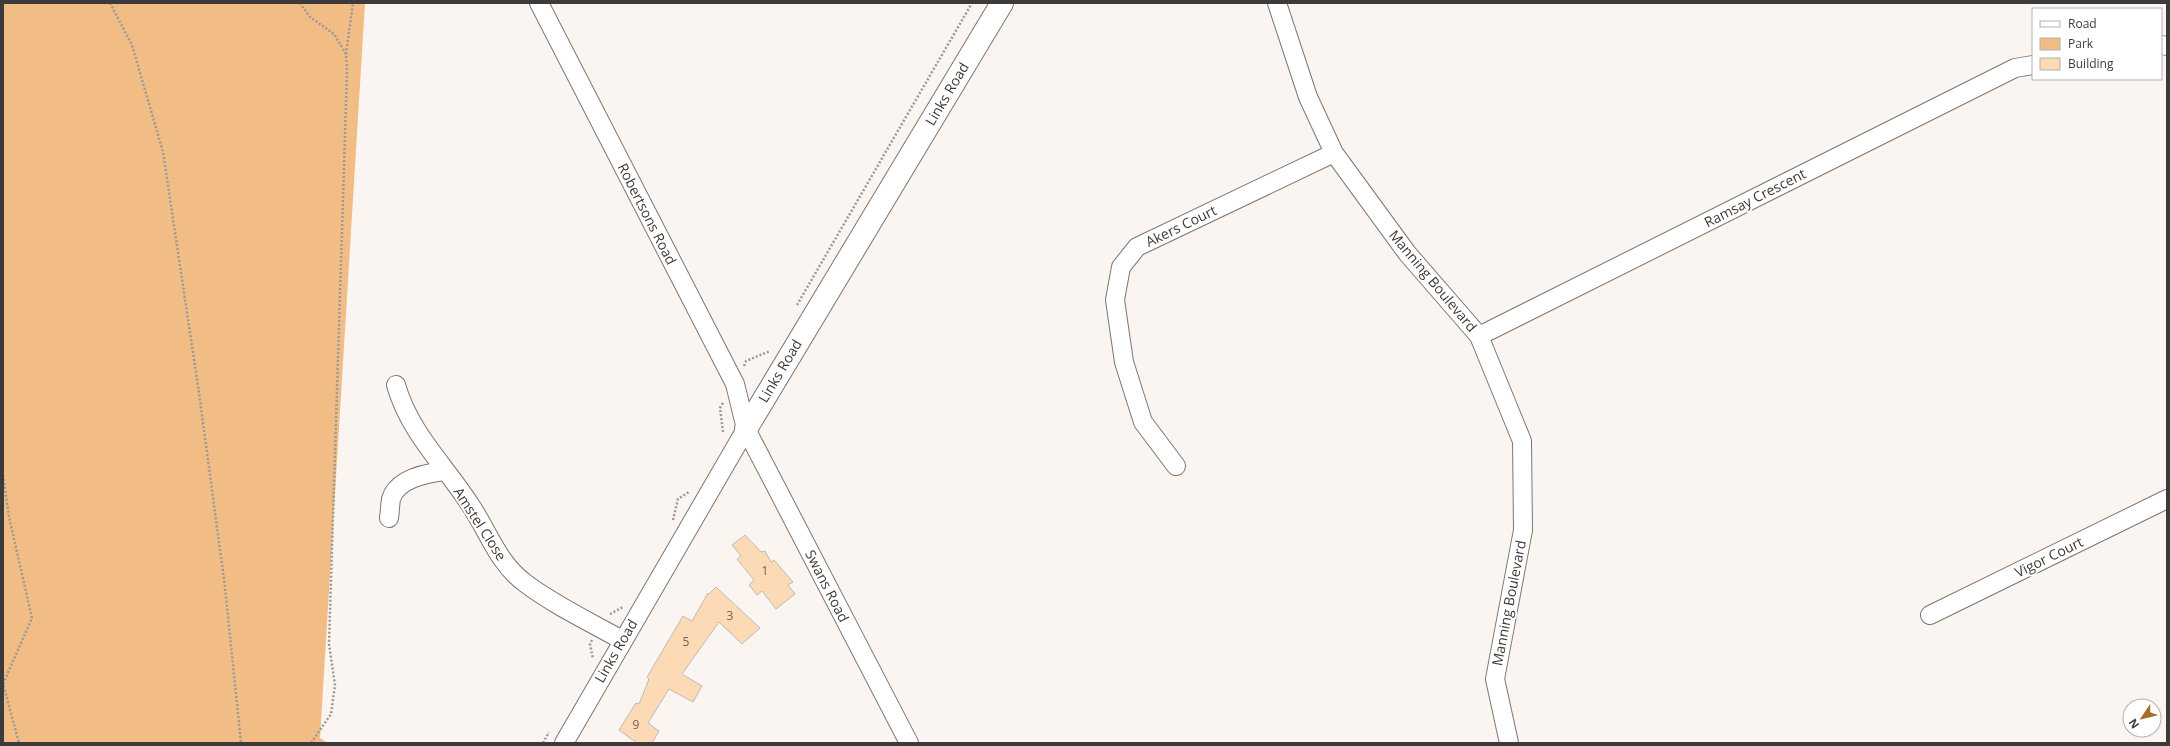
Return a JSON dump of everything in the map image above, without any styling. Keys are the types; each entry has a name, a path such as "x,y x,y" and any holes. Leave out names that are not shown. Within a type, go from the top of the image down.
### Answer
{"street":[{"name":"Robertsons Road","path":"539,3 735,384 746,428"},
{"name":"Links Road","path":"564,743 622,640 746,428 1002,3"},
{"name":"Manning Boulevard","path":"1277,3 1308,97 1334,153 1407,253 1479,336 1522,441 1523,530 1495,679 1508,743"},
{"name":"Ramsay Crescent","path":"1479,336 2008,72 2032,65"},
{"name":"Akers Court","path":"1176,466 1143,422 1124,362 1115,300 1121,267 1137,247 1334,153"},
{"name":"Amstel Close","path":"396,385 402,406 409,418 444,471 471,506 491,544 506,564 524,582 546,597 622,640"},
{"name":"Swans Road","path":"746,428 909,743"},
{"path":"389,518 392,498 402,485 429,473 444,471"},
{"name":"Vigor Court","path":"1930,614 2167,499"}],"path":[{"path":"110,3 132,45 163,152 199,393 225,587 241,743"},
{"path":"300,3 310,17 334,34 346,54"},
{"path":"311,743 318,730 331,714 335,685 330,644 346,54 353,3"},
{"path":"793,311 972,3"},
{"path":"720,438 724,431 720,408 735,384 746,361 770,352 774,345"},
{"path":"3,476 9,517 32,618 3,684 19,743"},
{"path":"672,522 678,499 690,491"},
{"path":"589,666 593,659 590,644 604,617 625,606"},
{"path":"543,743 550,730"}],"green space":[{"path":"3,3 365,3 320,738 328,743 3,743"}],"building":[{"path":"745,535 761,552 765,551 771,562 774,560 793,582 788,585 795,594 776,609 762,591 757,595 749,585 754,580 737,559 741,556 732,545"},
{"path":"716,587 760,628 742,644 719,622 682,674 702,686 693,702 669,689 648,723 659,731 652,743 637,743 619,730 636,703 639,704 649,679 647,677 683,616 692,621 708,593 709,594"}]}
